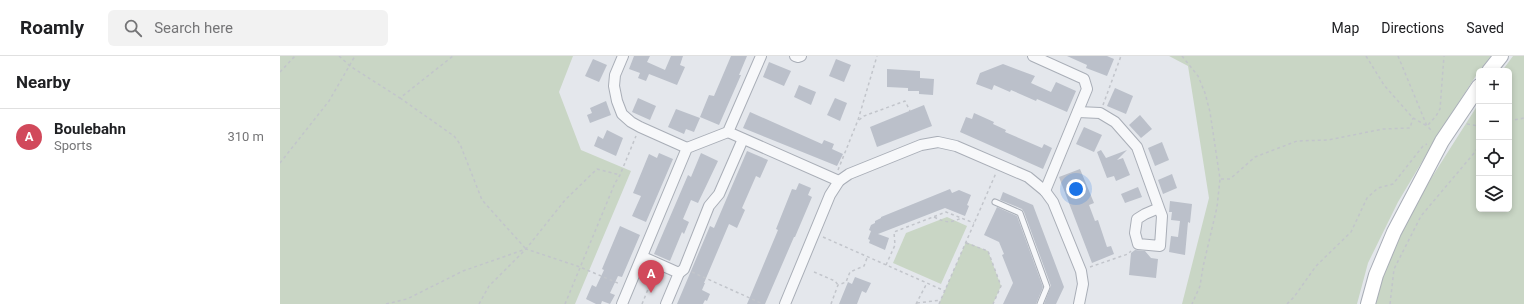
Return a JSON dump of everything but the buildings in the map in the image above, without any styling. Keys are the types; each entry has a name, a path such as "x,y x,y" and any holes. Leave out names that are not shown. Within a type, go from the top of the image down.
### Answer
{"main road":[{"path":"1491,68 1501,56"},
{"path":"1368,304 1376,275 1394,232 1441,139 1476,90"}],"street":[{"path":"622,56 615,75 614,86 617,101 622,114 631,122 640,127 687,148 728,132 761,56"},
{"path":"795,56 801,56"},
{"path":"1037,57 1084,79 1087,89 1045,191"},
{"path":"1078,112 1100,113 1115,122 1138,147 1162,216 1160,246 1138,244 1135,234 1137,219 1159,208"},
{"path":"728,132 839,181"},
{"path":"666,304 682,271 709,206 719,194 743,139"},
{"path":"784,304 813,233 830,195 839,181 849,174 921,145 938,142 956,146 1000,164 1028,177 1045,191 1053,202 1081,271 1083,284 1079,304"},
{"path":"622,304 643,257 687,148"},
{"path":"643,257 658,264 682,271"}],"lane":[{"path":"995,202 1020,213 1047,287 1040,304"}],"path":[{"path":"280,72 295,56"},
{"path":"339,56 350,66 400,98 454,136 460,144 482,200 526,249 580,267 629,288"},
{"path":"280,164 329,101 355,56"},
{"path":"400,98 453,56"},
{"path":"839,181 837,173 858,120 877,56"},
{"path":"1108,95 1116,66 1121,56"},
{"path":"1182,56 1198,76 1205,93 1212,125 1220,178 1217,207 1200,286 1192,304"},
{"path":"1287,304 1294,297 1316,266 1352,232 1367,198 1378,188 1393,184 1423,146 1441,139 1427,126 1413,118 1384,85 1366,56"},
{"path":"1398,56 1427,126"},
{"path":"1427,126 1440,109 1444,56"},
{"path":"858,120 864,116 905,101 910,111"},
{"path":"1220,178 1230,179 1255,157 1297,141 1328,140 1383,129 1410,128 1413,118"},
{"path":"1512,120 1524,118"},
{"path":"565,304 640,127"},
{"path":"1390,304 1394,269 1421,216 1476,150"},
{"path":"939,304 1000,164"},
{"path":"479,304 489,286 526,249 565,200 597,169 620,176"},
{"path":"886,265 895,244 894,232 946,212 974,223"},
{"path":"934,217 944,222 962,218"},
{"path":"813,233 945,291"},
{"path":"966,242 988,251 1001,286 993,304"},
{"path":"1081,271 1128,254 1138,244"},
{"path":"386,304 407,299 463,271 526,249"},
{"path":"831,304 838,285 846,282 850,272 864,266 868,258"},
{"path":"642,304 658,264"},
{"path":"682,271 763,304"},
{"path":"814,272 835,281 838,285"},
{"path":"916,304 927,283"},
{"path":"916,304 941,300"}],"green space":[{"path":"280,56 573,56 559,92 581,150 631,171 575,304 280,304"},
{"path":"1169,56 1491,56 1481,68 1476,68 1476,76 1444,125 1398,202 1368,263 1357,304 1182,304 1209,198 1188,66"},
{"path":"1513,56 1524,56 1524,304 1373,304 1390,253 1425,188 1476,108 1476,212 1512,212 1512,68 1504,68"},
{"path":"947,217 967,226 941,284 893,263 906,233"},
{"path":"966,242 988,251 1001,286 993,304 939,304"}],"place":[{"name":"Boulebahn","path":"651,293"}]}
